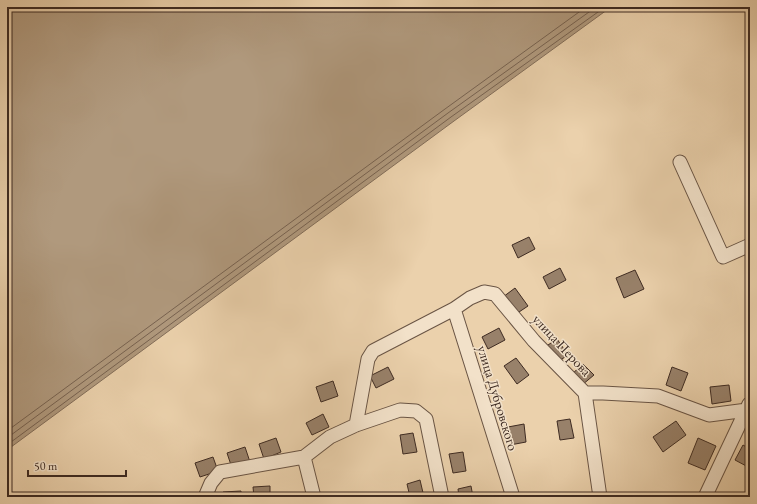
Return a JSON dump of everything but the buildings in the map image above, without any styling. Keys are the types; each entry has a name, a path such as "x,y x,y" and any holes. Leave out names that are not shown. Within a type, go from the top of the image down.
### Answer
{"street":[{"path":"680,162 723,257 750,244"},
{"name":"улица Перова","path":"454,308 470,298 484,292 495,294 534,341 585,393 600,497"},
{"path":"356,425 368,359 373,351 454,308"},
{"name":"улица Дубровского","path":"454,308 513,497"},
{"path":"585,393 658,396 709,415 749,410"},
{"path":"205,497 211,483 220,472 304,457 330,437 356,425 400,410 416,411 426,419 442,497"},
{"path":"705,497 749,410"},
{"path":"304,457 314,497"}],"water":[{"path":"7,7 611,7 7,450"}]}
